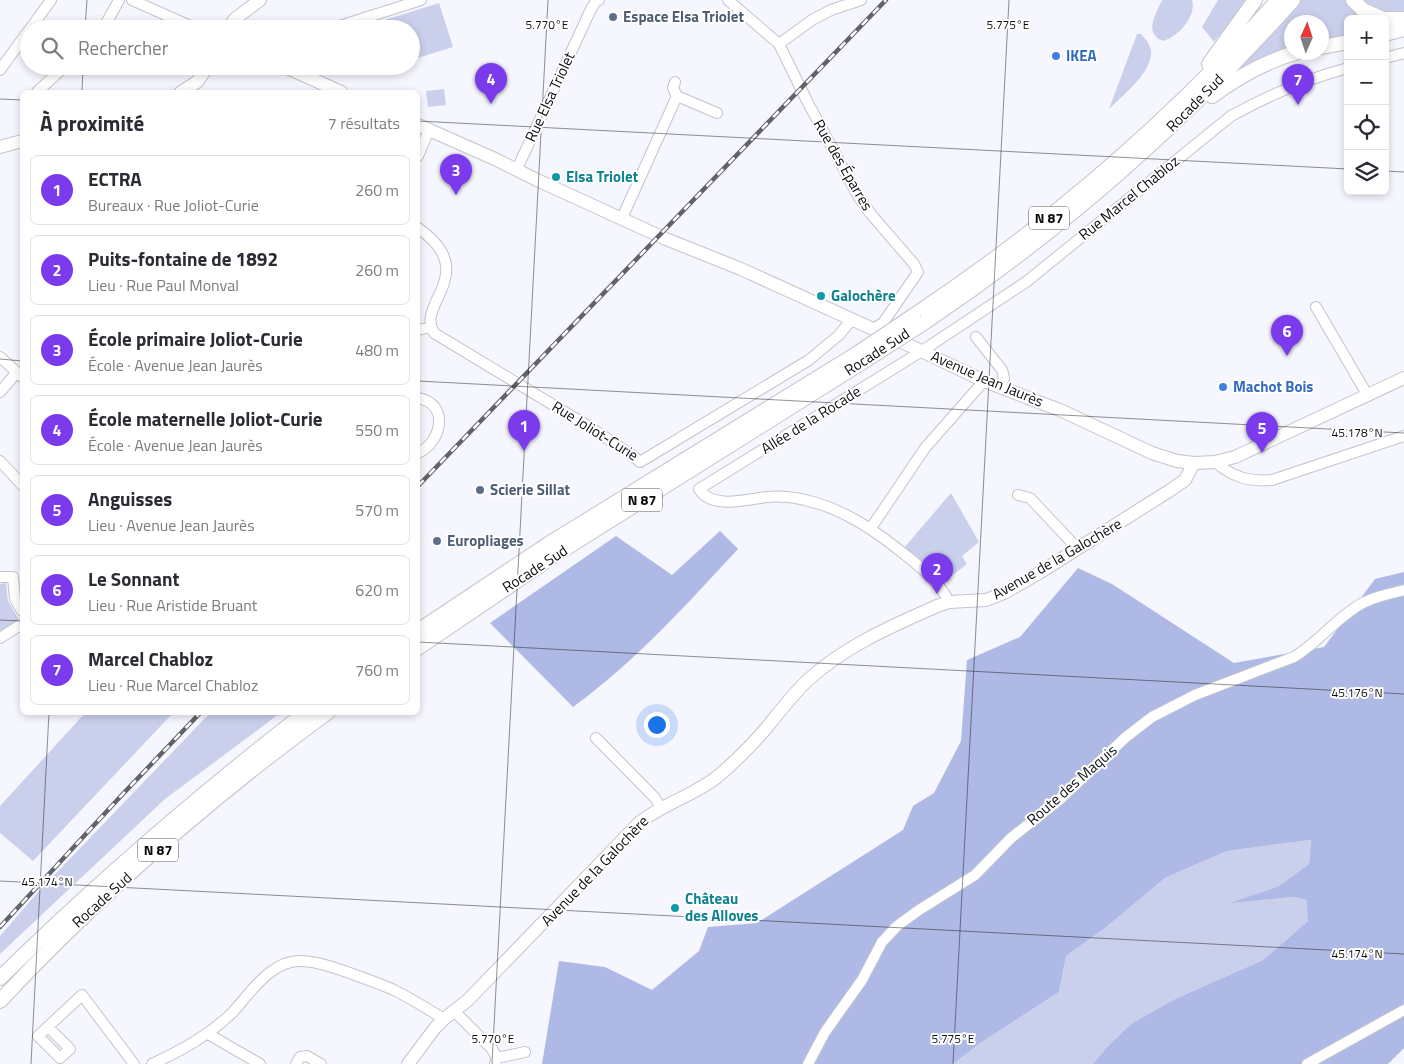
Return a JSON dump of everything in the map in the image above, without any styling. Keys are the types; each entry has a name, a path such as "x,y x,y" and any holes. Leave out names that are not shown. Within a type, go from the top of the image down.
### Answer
{"highway":[{"path":"1177,107 1255,0"},
{"name":"Rocade Sud","path":"919,319 1028,235 1116,162 1177,107 1278,0"},
{"name":"Rocade Sud","path":"420,647 555,555 919,319 984,281 1076,211 1172,127 1233,66 1293,0"},
{"path":"1354,0 1364,10 1375,15"},
{"path":"1389,19 1404,19"},
{"path":"1389,33 1404,29"},
{"path":"1329,46 1344,43"},
{"path":"1172,127 1222,89 1249,72 1270,61 1284,56"},
{"name":"Rocade Sud","path":"420,630 550,543 864,355"},
{"name":"Rocade Sud","path":"0,978 76,906 162,829 302,715"},
{"name":"Rocade Sud","path":"0,1001 61,938 138,867 324,715"}],"main road":[{"path":"234,20 260,0"},
{"path":"191,90 202,75"},
{"path":"303,75 337,90"},
{"name":"Avenue Jean Jaurès","path":"423,128 666,239 741,268 984,381 1060,410 1133,445 1171,460 1194,463 1214,462 1234,457 1400,380"},
{"path":"0,147 20,142"},
{"path":"1171,460 1180,472 1178,485"},
{"name":"Avenue de la Galochère","path":"408,1064 449,1015 468,1000 639,824 649,815 695,792 718,776 753,743 802,686 830,662 864,641 948,602 980,602 994,598 1039,573 1178,485 1185,480 1194,463"}],"street":[{"path":"36,20 51,0"},
{"path":"108,20 119,0"},
{"path":"132,0 177,20"},
{"path":"358,20 421,0"},
{"name":"Rue Elsa Triolet","path":"517,170 591,9 596,1 599,0"},
{"name":"Rue des Éparres","path":"728,0 779,44 858,196 870,213 914,264 918,272 895,308 883,323 873,329"},
{"path":"779,44 812,20 832,10 861,0"},
{"path":"0,70 20,42"},
{"path":"1389,57 1404,53"},
{"name":"Rue Marcel Chabloz","path":"922,351 1026,282 1231,116 1261,99 1282,90 1344,69"},
{"path":"39,90 55,75"},
{"path":"675,82 673,88 677,96 717,113"},
{"path":"622,218 677,96"},
{"path":"420,145 423,128"},
{"path":"420,230 441,250 446,267 445,282 430,319 431,328 420,330"},
{"path":"1316,307 1368,396"},
{"name":"Rue Joliot-Curie","path":"431,328 443,340 588,426 640,462 809,360 839,335 852,320"},
{"path":"976,337 1002,370 1004,378 1000,388"},
{"name":"Allée de la Rocade","path":"871,528 842,513 805,500 782,496 729,502 707,498 699,490 922,351"},
{"path":"0,357 20,374 0,392"},
{"path":"948,602 942,590 927,572 871,528 924,448 984,381"},
{"path":"420,399 435,407 439,414 439,425 435,437 420,451"},
{"path":"1214,462 1241,478 1250,481 1261,481 1279,478 1404,436"},
{"path":"1234,457 1241,478"},
{"path":"0,460 20,483"},
{"path":"1018,495 1030,498 1077,548"},
{"path":"0,577 13,577 15,599 20,608"},
{"name":"Route des Maquis","path":"808,1064 825,1032 862,980 882,942 890,933 912,915 975,875 1010,838 1059,800 1126,737 1152,717 1185,700 1294,657 1309,647 1357,606 1404,590"},
{"path":"0,638 20,625"},
{"path":"596,738 656,798 661,808"},
{"path":"152,1064 208,1034 232,1012 263,978 286,963 298,961 309,961 328,966 371,981 449,1015 492,1049 496,1061 526,1052"},
{"path":"48,1027 82,995 134,1064"},
{"path":"1307,1064 1404,1010"},
{"path":"208,1034 260,1064"},
{"path":"296,1064 300,1057 307,1056 321,1064"}],"shaded area":[{"path":"1162,0 1192,0 1193,6 1192,13 1185,25 1175,35 1163,41 1157,38 1152,28 1154,17"},
{"path":"1218,0 1248,0 1214,42 1202,27"},
{"path":"1301,0 1347,0 1362,15 1344,15 1344,37 1329,40 1329,15 1287,15"},
{"path":"1360,0 1404,0 1404,13 1388,15 1364,6"},
{"path":"439,3 453,47 420,57 420,20 385,20"},
{"path":"1284,18 1284,50 1236,75 1233,73"},
{"path":"1137,34 1141,34 1150,46 1149,62 1141,77 1109,109"},
{"path":"444,89 446,105 428,107 426,91"},
{"path":"951,493 979,542 962,556 967,564 944,582 904,548"},
{"path":"720,531 738,549 639,652 596,690 573,707 490,623 616,536 672,575"},
{"path":"1078,568 1112,584 1234,663 1324,647 1375,579 1404,572 1404,1048 1388,1064 1093,1064 1107,1047 1132,1023 1175,999 1263,960 1308,921 1307,900 1294,897 1229,903 1279,886 1309,864 1311,840 1227,851 1165,878 1105,928 1066,956 1059,992 979,1044 953,1064 542,1064 559,961 605,967 652,990 699,951 708,927 757,923 903,830 913,806 934,793 961,741 967,660 1020,637"},
{"path":"6,583 8,601 19,620 0,633 0,584"},
{"path":"83,715 171,715 33,861 0,833 0,806"},
{"path":"208,715 278,715 165,799 0,954 0,936 38,892"},
{"path":"1311,840 1309,864 1279,886 1232,902 1294,897 1308,900 1308,921 1263,960 1175,999 1132,1023 1107,1047 1093,1064 953,1064 979,1044 1059,992 1066,956 1105,928 1165,878 1227,851"}],"railway":[{"path":"420,484 886,0"},
{"path":"0,927 198,715"}],"place":[{"name":"Espace Elsa Triolet","path":"613,17"},
{"name":"IKEA","path":"1056,56"},
{"name":"École maternelle Joliot-Curie","path":"491,104"},
{"name":"Marcel Chabloz","path":"1298,105"},
{"name":"Elsa Triolet","path":"556,177"},
{"name":"École primaire Joliot-Curie","path":"456,195"},
{"name":"Galochère","path":"821,296"},
{"name":"Le Sonnant","path":"1287,356"},
{"name":"Machot Bois","path":"1223,387"},
{"name":"ECTRA","path":"524,451"},
{"name":"Anguisses","path":"1262,453"},
{"name":"Scierie Sillat","path":"480,490"},
{"name":"Europliages","path":"437,541"},
{"name":"Puits-fontaine de 1892","path":"937,594"},
{"name":"Château des Alloves","path":"675,908"}]}
